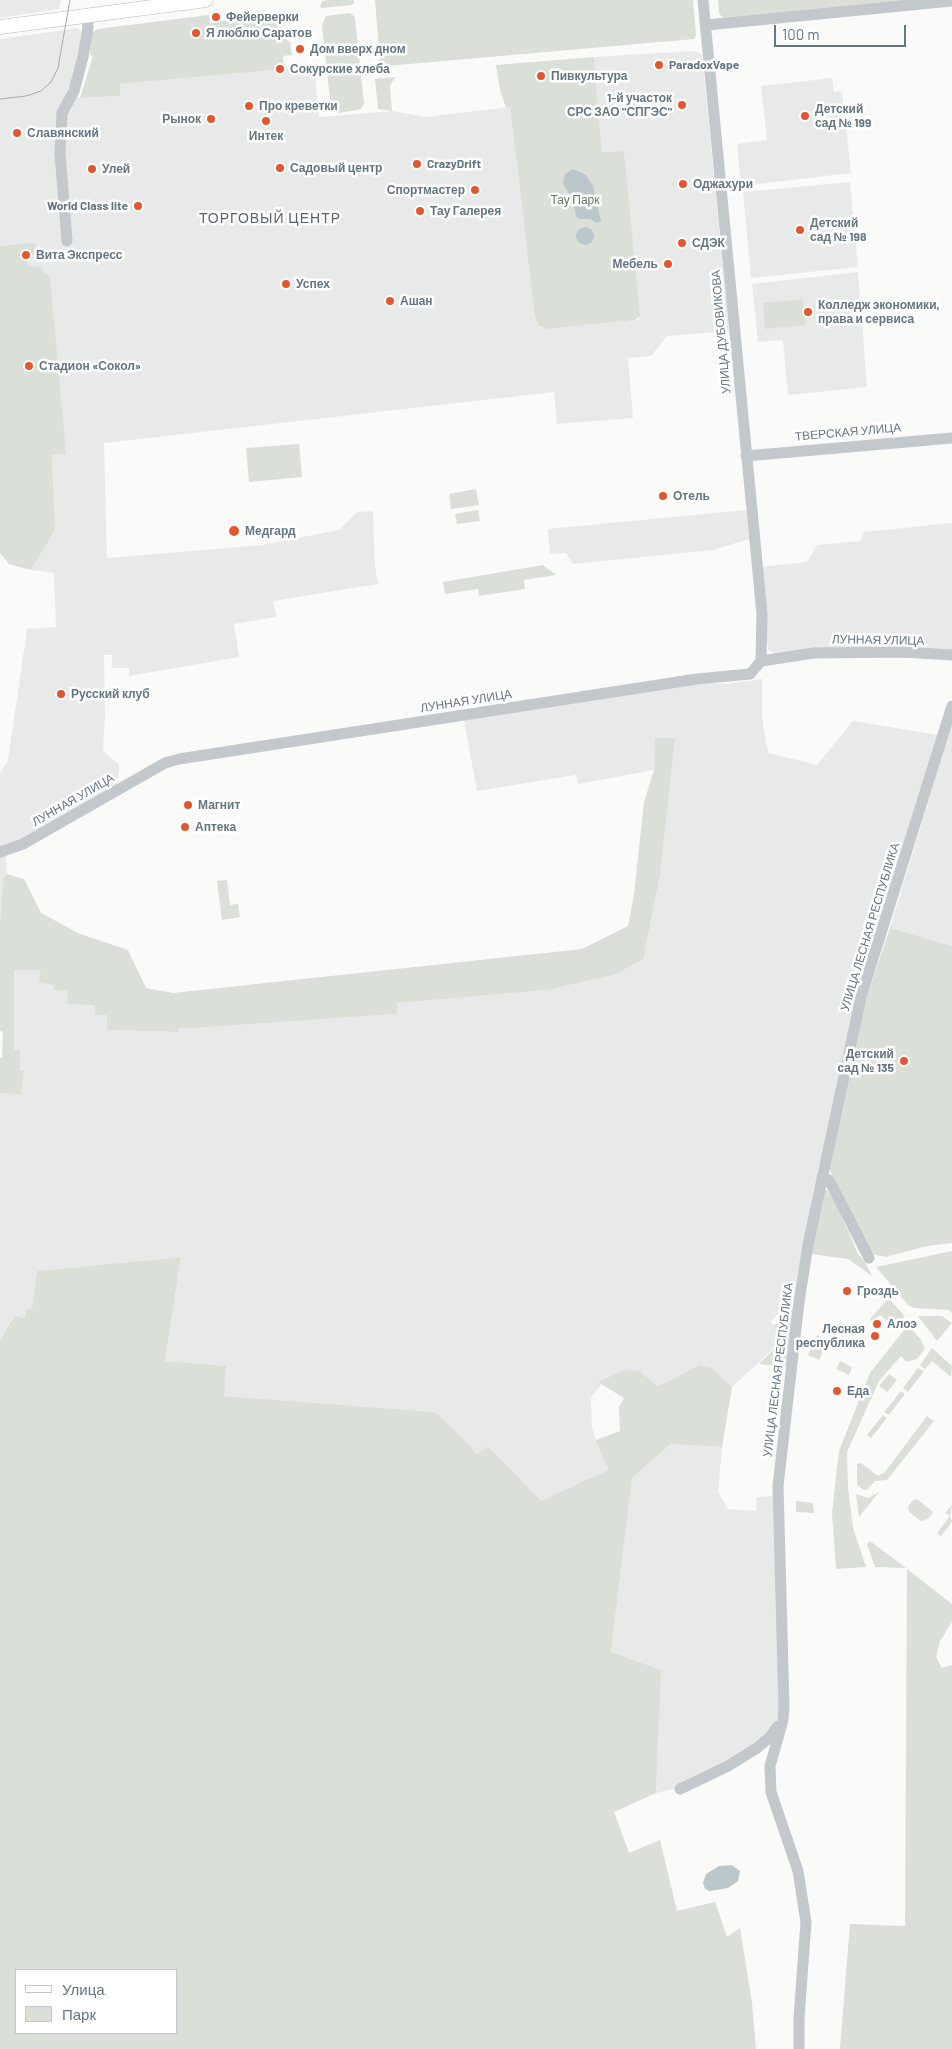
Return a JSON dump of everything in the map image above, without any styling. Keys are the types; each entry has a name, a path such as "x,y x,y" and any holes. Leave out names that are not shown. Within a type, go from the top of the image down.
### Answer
{"main road":[{"path":"0,27 206,0"}],"street":[{"name":"УЛИЦА ДУБОВИКОВА","path":"704,0 762,614 761,661"},
{"path":"707,25 952,1"},
{"path":"67,241 60,153 62,113 74,91 83,57 88,28 87,16"},
{"name":"ТВЕРСКАЯ УЛИЦА","path":"746,456 952,438"},
{"name":"ЛУННАЯ УЛИЦА","path":"0,852 23,844 165,763 179,759 697,680 750,674 761,661 814,653 903,652 952,655"},
{"name":"УЛИЦА ЛЕСНАЯ РЕСПУБЛИКА","path":"799,2049 799,2018 806,1922 798,1871 771,1792 770,1766 783,1720 784,1707 778,1486 799,1302 808,1245 861,997 952,706"},
{"path":"822,1177 829,1180 869,1258"},
{"path":"680,1789 728,1766 757,1748 770,1737 783,1720"}],"shaded area":[{"path":"0,0 61,0 59,9 0,18"},
{"path":"78,28 83,35 71,84 67,91 80,98 120,96 120,84 314,66 319,117 392,111 426,117 510,107 524,226 547,329 639,319 624,151 602,152 594,57 698,52 702,55 729,331 667,336 651,356 628,358 633,418 557,424 554,392 104,443 107,558 262,545 339,530 357,512 373,511 375,566 378,584 273,601 276,617 234,624 239,657 129,676 129,668 112,668 112,655 104,655 105,719 103,749 107,755 119,764 116,786 37,833 0,847 0,773 8,761 27,629 56,627 54,573 31,570 55,530 52,455 66,453 28,267 6,245 0,246 0,39"},
{"name":"Детский сад № 199","path":"832,78 834,92 842,91 851,173 741,186 737,144 767,140 761,86"},
{"path":"573,169 586,175 593,186 601,221 597,223 590,219 579,219 576,216 573,201 563,183 565,174"},
{"name":"Детский сад № 198","path":"850,182 858,267 751,278 743,192"},
{"path":"585,227 591,230 594,236 591,242 585,245 579,242 576,236 579,230"},
{"name":"Колледж экономики, права и сервиса","path":"858,272 867,387 788,395 783,340 758,342 752,284"},
{"path":"746,510 749,539 713,550 573,564 566,553 550,554 548,529"},
{"path":"952,523 952,651 776,654 768,649 760,567 807,562 817,545 860,541 864,532"},
{"path":"762,679 762,717 769,753 817,765 853,721 938,735 881,926 794,1291 771,1322 785,1338 732,1387 711,1367 699,1365 657,1386 640,1371 599,1382 601,1385 591,1398 592,1428 608,1470 541,1502 488,1446 477,1456 460,1435 435,1412 223,1396 225,1366 165,1361 181,1257 37,1271 32,1310 26,1318 13,1316 0,1340 0,1093 21,1095 23,1071 20,1071 14,1051 14,970 42,970 54,985 95,1005 107,1015 107,1030 178,1032 179,1028 397,1014 397,1003 547,990 614,975 660,874 656,738 654,770 578,784 576,775 477,791 464,720 706,683 727,684"},
{"path":"952,723 952,946 890,928"},
{"path":"6,856 7,874 3,879 0,924 0,857"},
{"path":"671,1444 722,1447 718,1492 728,1509 756,1511 757,1497 774,1496 780,1702 778,1716 774,1725 752,1748 689,1779 677,1788 656,1793 660,1670 611,1652 632,1478"},
{"path":"732,1865 740,1871 738,1881 728,1888 710,1891 705,1889 703,1883 706,1874 719,1866"}],"green space":[{"path":"354,0 354,3 352,5 320,7 322,1"},
{"path":"375,0 693,0 696,35 694,39 387,66 380,63"},
{"path":"718,0 926,0 726,19 719,13"},
{"path":"286,11 287,19 282,23 280,33 290,42 292,55 283,56 284,69 120,84 120,96 80,98 93,56 90,55 91,34 97,29 209,15 210,23"},
{"path":"350,13 355,17 364,104 361,109 338,113 331,108 322,25 326,16"},
{"name":"Тау Парк","path":"594,57 602,152 624,151 640,316 635,320 547,329 538,325 535,316 510,107 506,108 500,90 496,65"},
{"path":"395,77 390,86 392,111 378,109 375,79"},
{"name":"Стадион «Сокол»","path":"35,243 36,254 27,255 28,267 39,266 50,278 66,454 52,455 55,530 31,570 9,564 0,553 0,246"},
{"path":"803,299 805,325 765,329 763,303"},
{"path":"299,444 302,477 249,482 246,448"},
{"path":"476,489 479,505 451,509 449,494"},
{"path":"478,510 480,521 457,524 455,514"},
{"path":"543,565 556,575 524,580 525,589 479,596 478,589 445,594 443,582"},
{"path":"655,738 675,738 660,874 643,959 614,975 547,990 397,1003 397,1014 179,1028 179,1032 107,1030 107,1015 95,1015 95,1005 68,1004 67,991 54,990 54,985 39,982 41,970 14,970 14,1050 20,1050 20,1071 24,1071 21,1095 0,1093 0,1058 2,1058 3,1032 0,1031 0,924 3,879 7,874 24,879 41,913 80,934 128,950 146,988 173,993 582,949 628,926 634,894 644,802 654,770"},
{"path":"227,880 230,905 238,904 240,917 222,920 217,881"},
{"name":"Детский сад № 135","path":"890,928 952,946 952,1243 927,1246 886,1257 872,1254 828,1165 866,999"},
{"path":"824,1190 827,1190 837,1206 858,1254 865,1262 872,1276 848,1259 811,1254"},
{"path":"952,1251 952,1313 949,1310 914,1308 908,1305 876,1267"},
{"path":"181,1257 165,1361 226,1366 224,1396 435,1412 460,1435 477,1455 488,1446 541,1501 608,1470 596,1440 620,1431 619,1407 624,1398 598,1382 625,1370 640,1371 657,1386 699,1365 711,1367 732,1387 722,1447 671,1444 632,1478 611,1652 661,1670 656,1793 614,1812 629,1853 660,1840 677,1911 715,1902 727,1937 740,1928 752,2003 756,2049 0,2049 0,1340 14,1316 25,1318 27,1309 32,1309 37,1271"},
{"path":"890,1300 904,1317 896,1328 880,1315 873,1322 870,1319 886,1301"},
{"path":"791,1308 794,1310 789,1367 759,1364 785,1338 774,1326"},
{"path":"918,1316 942,1316 952,1323 937,1341"},
{"path":"908,1325 921,1340 925,1349 917,1359 907,1362 901,1356 879,1381 847,1452 848,1488 853,1528 866,1567 836,1569 832,1513 839,1451 870,1373"},
{"path":"817,1335 828,1341 819,1360 808,1355"},
{"path":"932,1348 952,1366 951,1377 932,1361 925,1369 920,1365"},
{"path":"840,1361 852,1367 849,1375 836,1369"},
{"path":"918,1368 924,1371 908,1392 903,1388"},
{"path":"889,1374 897,1380 887,1392 879,1386"},
{"path":"901,1391 905,1394 889,1415 884,1412"},
{"path":"883,1415 887,1418 871,1438 867,1435"},
{"path":"927,1416 934,1421 887,1480 875,1481 868,1489 864,1490 857,1485 857,1464 861,1463 878,1476 885,1472"},
{"path":"879,1492 859,1517 856,1494 868,1498"},
{"path":"917,1499 933,1512 928,1519 921,1521 909,1512 908,1506 913,1500"},
{"path":"796,1501 813,1503 814,1513 796,1512"},
{"path":"952,1505 950,1516 945,1513"},
{"path":"950,1516 952,1522 941,1536 937,1533"},
{"path":"870,1541 906,1568 875,1567 867,1544"},
{"path":"907,1569 952,1604 952,1622 940,1641 936,1657 942,1668 952,1665 952,2049 840,2049 850,1924 905,1926"}],"tram line":[{"path":"0,99 26,96 41,91 51,82 58,68 70,0"}],"place":[{"name":"Фейерверки","path":"216,17"},
{"name":"Я люблю Саратов","path":"196,33"},
{"name":"Дом вверх дном","path":"300,49"},
{"name":"ParadoxVape","path":"659,65"},
{"name":"Сокурские хлеба","path":"280,69"},
{"name":"Пивкультура","path":"541,76"},
{"name":"1-й участок СРС ЗАО \"СПГЭС\"","path":"682,105"},
{"name":"Про креветки","path":"249,106"},
{"name":"Детский сад № 199","path":"805,116"},
{"name":"Рынок","path":"211,119"},
{"name":"Интек","path":"266,121"},
{"name":"Славянский","path":"17,133"},
{"name":"CrazyDrift","path":"417,164"},
{"name":"Садовый центр","path":"280,168"},
{"name":"Улей","path":"92,169"},
{"name":"Оджахури","path":"683,184"},
{"name":"Спортмастер","path":"475,190"},
{"name":"World Class lite","path":"138,206"},
{"name":"Тау Галерея","path":"420,211"},
{"name":"Детский сад № 198","path":"800,230"},
{"name":"СДЭК","path":"682,243"},
{"name":"Вита Экспресс","path":"26,255"},
{"name":"Мебель","path":"668,264"},
{"name":"Успех","path":"286,284"},
{"name":"Ашан","path":"390,301"},
{"name":"Колледж экономики, права и сервиса","path":"808,312"},
{"name":"Стадион «Сокол»","path":"29,366"},
{"name":"Отель","path":"663,496"},
{"name":"Медгард","path":"234,531"},
{"name":"Русский клуб","path":"61,694"},
{"name":"Магнит","path":"188,805"},
{"name":"Аптека","path":"185,827"},
{"name":"Детский сад № 135","path":"904,1061"},
{"name":"Гроздь","path":"847,1291"},
{"name":"Алоэ","path":"877,1324"},
{"name":"Лесная республика","path":"875,1336"},
{"name":"Еда","path":"837,1391"}],"district":[{"name":"ТОРГОВЫЙ ЦЕНТР","path":"270,218"}]}
